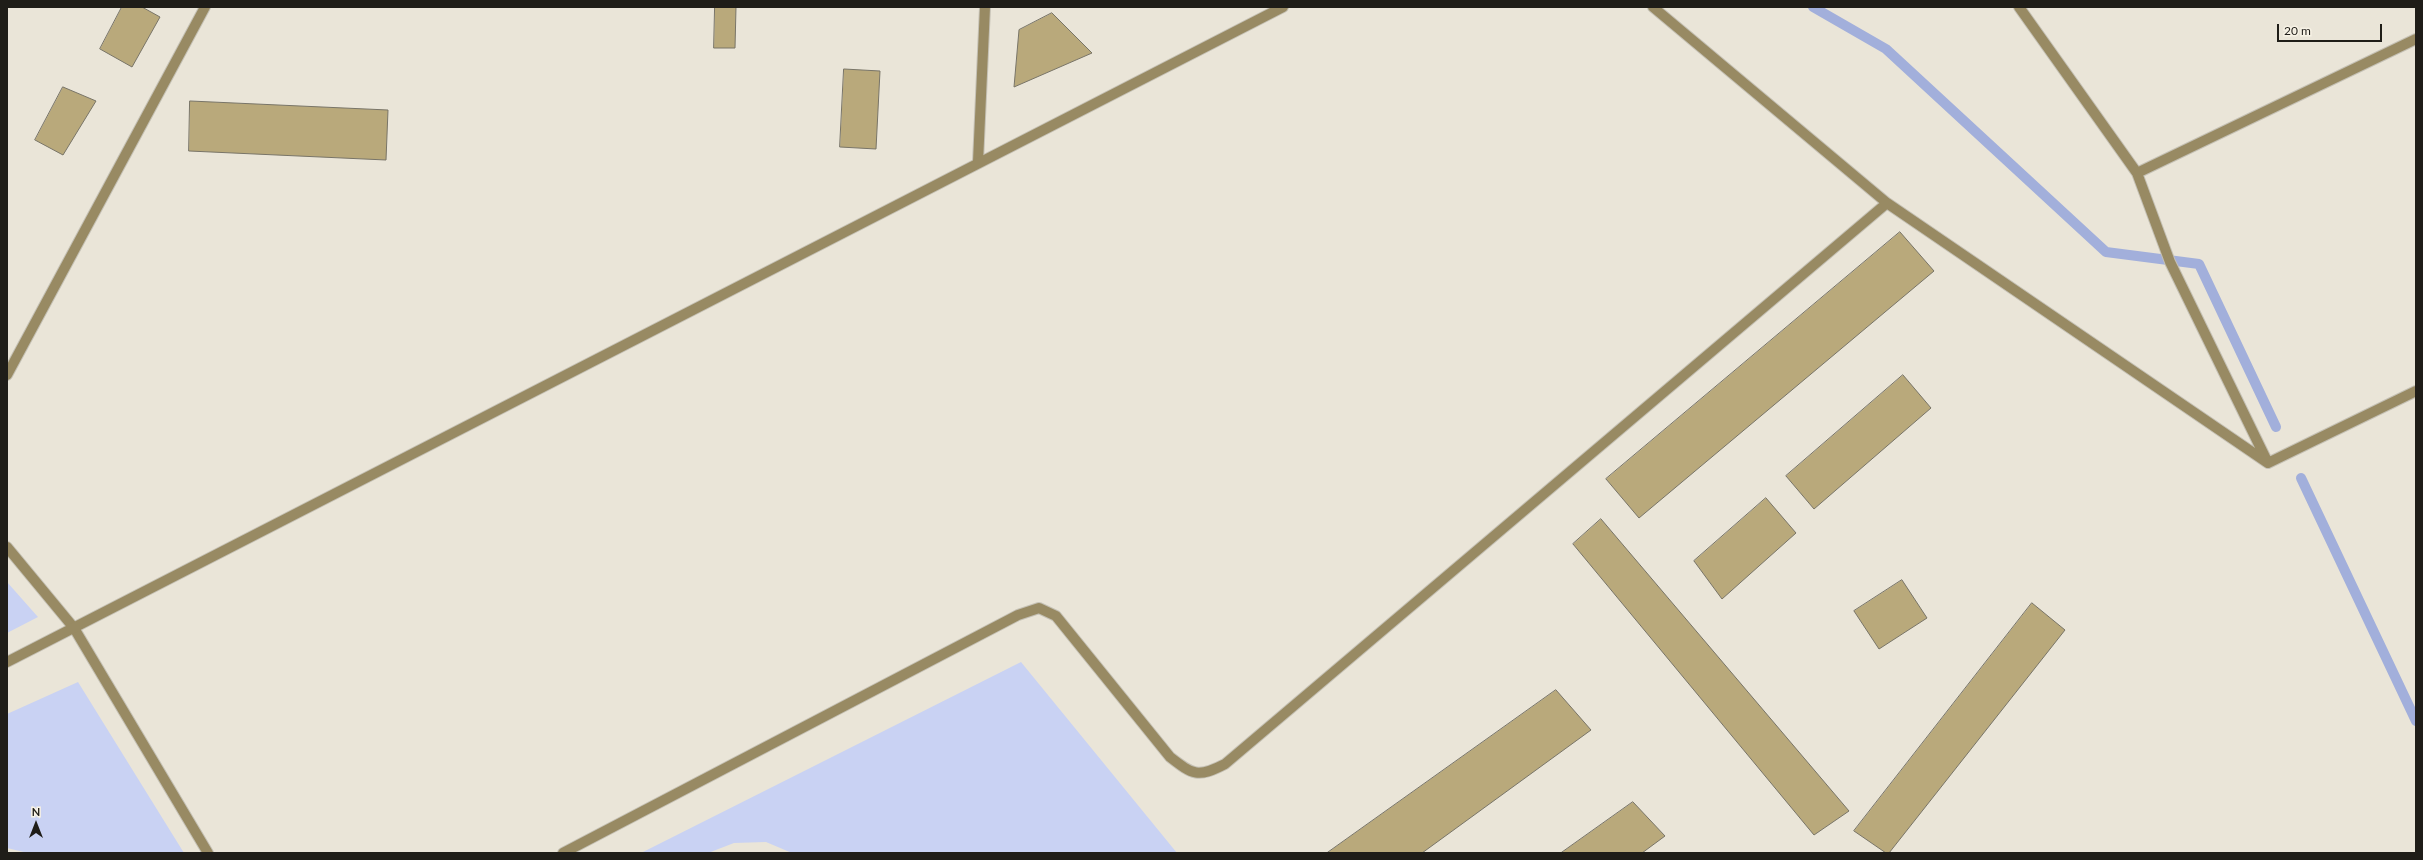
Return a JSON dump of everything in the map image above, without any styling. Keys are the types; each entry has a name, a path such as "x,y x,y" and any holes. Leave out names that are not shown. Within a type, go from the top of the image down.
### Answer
{"street":[{"path":"7,375 204,7"},
{"path":"978,162 985,7"},
{"path":"7,662 978,162 1283,7"},
{"path":"1652,7 1887,203 2268,462"},
{"path":"2019,7 2137,174 2170,262 2268,462"},
{"path":"2137,174 2416,39"},
{"path":"563,853 1018,615 1039,608 1056,616 1170,757 1191,772 1206,774 1231,759 1887,203"},
{"path":"2268,462 2416,391"},
{"path":"7,547 74,628 208,853"}],"shaded area":[{"path":"7,582 38,617 7,633"},
{"path":"1021,662 1177,853 792,853 766,842 734,843 708,853 641,853"},
{"path":"78,682 184,853 28,853 7,848 7,714"}],"building":[{"path":"122,7 142,7 160,17 132,67 100,49"},
{"path":"715,7 736,7 735,48 714,48"},
{"path":"1052,13 1092,53 1014,87 1019,30"},
{"path":"844,69 880,71 876,149 840,147"},
{"path":"63,87 96,101 63,155 35,140"},
{"path":"190,101 388,110 386,160 189,151"},
{"path":"1900,232 1934,271 1639,518 1606,479"},
{"path":"1903,375 1931,408 1814,509 1786,476"},
{"path":"1766,498 1796,533 1722,599 1694,561"},
{"path":"1601,519 1849,811 1814,835 1573,544"},
{"path":"1902,580 1927,618 1879,649 1854,611"},
{"path":"2032,603 2065,630 1889,853 1886,853 1854,831"},
{"path":"1556,690 1591,730 1422,853 1327,853"},
{"path":"1633,802 1665,836 1642,853 1561,853"}],"waterway":[{"path":"1813,7 1886,49 2106,252 2199,264 2276,427"},
{"path":"2301,478 2416,721"}]}
